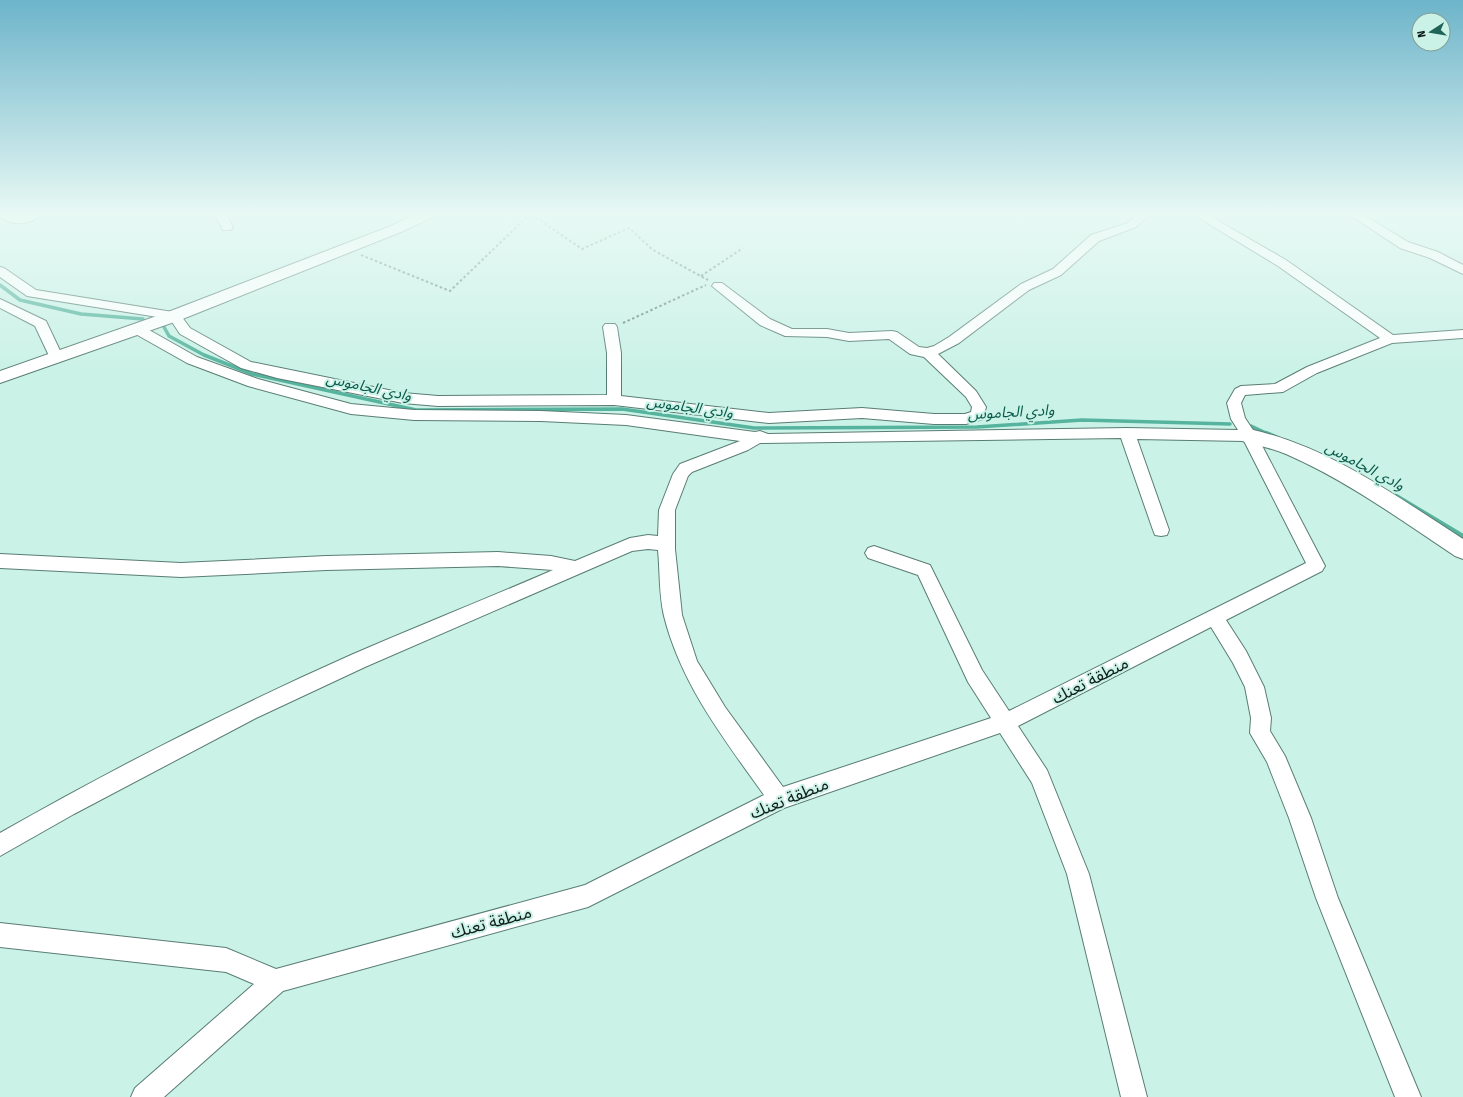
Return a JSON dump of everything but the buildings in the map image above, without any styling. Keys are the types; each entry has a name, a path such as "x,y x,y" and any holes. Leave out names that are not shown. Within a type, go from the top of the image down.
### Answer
{"street":[{"path":"0,377 174,316 303,266"},
{"path":"718,286 765,322 790,333 827,333 849,337 892,335 915,351 928,352 939,349 954,340 1025,287 1057,272 1063,266"},
{"path":"1287,266 1390,339"},
{"path":"0,271 32,293 174,316 186,331 246,365 277,374 363,390 438,401 614,400 769,418 862,413 934,419 966,419 978,415 979,407 971,394 928,352"},
{"path":"0,303 41,324 56,357"},
{"path":"610,327 614,353 614,400"},
{"path":"137,329 192,360 239,378 351,409 414,415 541,416 626,420 759,438 1127,433 1249,436 1283,445 1327,466 1463,550"},
{"path":"1249,436 1238,419 1234,403 1240,392 1253,388 1278,389 1312,370 1390,339 1463,334"},
{"path":"769,418 759,438 743,446 694,464 686,468 681,474 667,510 666,544 673,615 689,664 718,713 779,799"},
{"path":"1127,433 1161,530"},
{"name":"منطقة تعنك","path":"144,1097 276,981 588,896 779,799 1006,722 1316,566 1249,436"},
{"path":"0,845 66,807 249,712 358,661 630,545 648,542 666,544"},
{"path":"874,553 924,570 975,676 1040,777 1078,874 1134,1097"},
{"path":"0,561 113,568 181,570 334,563 498,559 550,563 575,568"},
{"path":"1214,616 1243,664 1259,700 1263,720 1260,733 1275,756 1300,818 1327,898 1408,1097"},
{"path":"0,935 226,960 276,981"}],"path":[{"path":"388,266 450,290 475,266"},
{"path":"610,327 711,282 683,266"},
{"path":"701,276 716,266"}],"waterway":[{"name":"وادي الجاموس","path":"0,285 20,300 81,314 143,319"},
{"name":"وادي الجاموس","path":"164,327 169,336 204,355 252,374 416,410 622,409 754,428 977,427 1082,420 1230,424"},
{"name":"وادي الجاموس","path":"1251,426 1268,434"},
{"name":"وادي الجاموس","path":"1266,433 1278,438"},
{"name":"وادي الجاموس","path":"1396,496 1463,536"}]}
